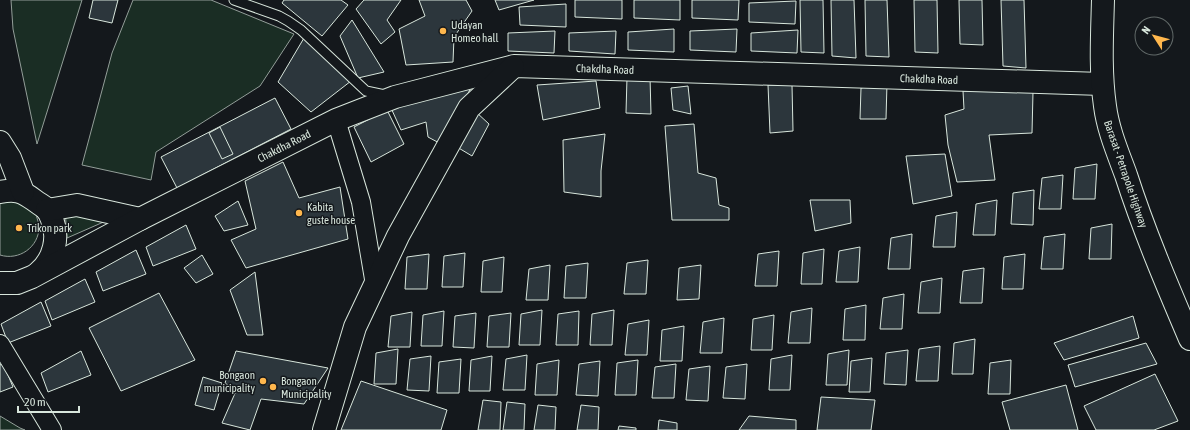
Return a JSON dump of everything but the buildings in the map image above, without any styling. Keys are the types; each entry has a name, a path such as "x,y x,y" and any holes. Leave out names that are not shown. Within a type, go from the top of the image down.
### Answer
{"main road":[{"name":"Barasat - Petrapole Highway","path":"1103,0 1101,69 1105,108 1111,131 1134,199 1160,269 1190,339"},
{"name":"Chakdha Road","path":"12,284 336,120 395,97 514,66 1102,84"},
{"path":"324,430 355,327 398,236 469,108 514,66"},
{"path":"0,142 10,158 23,192"},
{"path":"0,192 8,190 23,192 47,210 77,205 140,219"},
{"name":"Chakdha Road","path":"12,284 44,268 52,254 55,239 54,224 47,210"}],"street":[{"path":"336,120 361,202 375,285"},
{"path":"0,344 52,430"}],"lane":[{"path":"234,0 279,16 288,21 301,30 366,91 395,97"}],"green space":[{"path":"11,0 82,0 37,144 13,29"},
{"path":"133,0 211,0 294,34 260,86 156,152 151,180 82,165 112,53"},
{"name":"Trikon park","path":"13,198 34,212 37,217 39,227 38,234 36,241 27,251 14,256 0,255 0,199"},
{"name":"Trikon park","path":"65,208 115,217 67,238"},
{"path":"0,416 20,428 25,430 0,430"}],"place":[{"name":"Udayan Homeo hall","path":"443,31"},
{"name":"Kabita guste house","path":"299,213"},
{"name":"Trikon park","path":"19,228"},
{"name":"Bongaon municipality","path":"263,381"},
{"name":"Bongaon Municipality","path":"273,387"}]}
